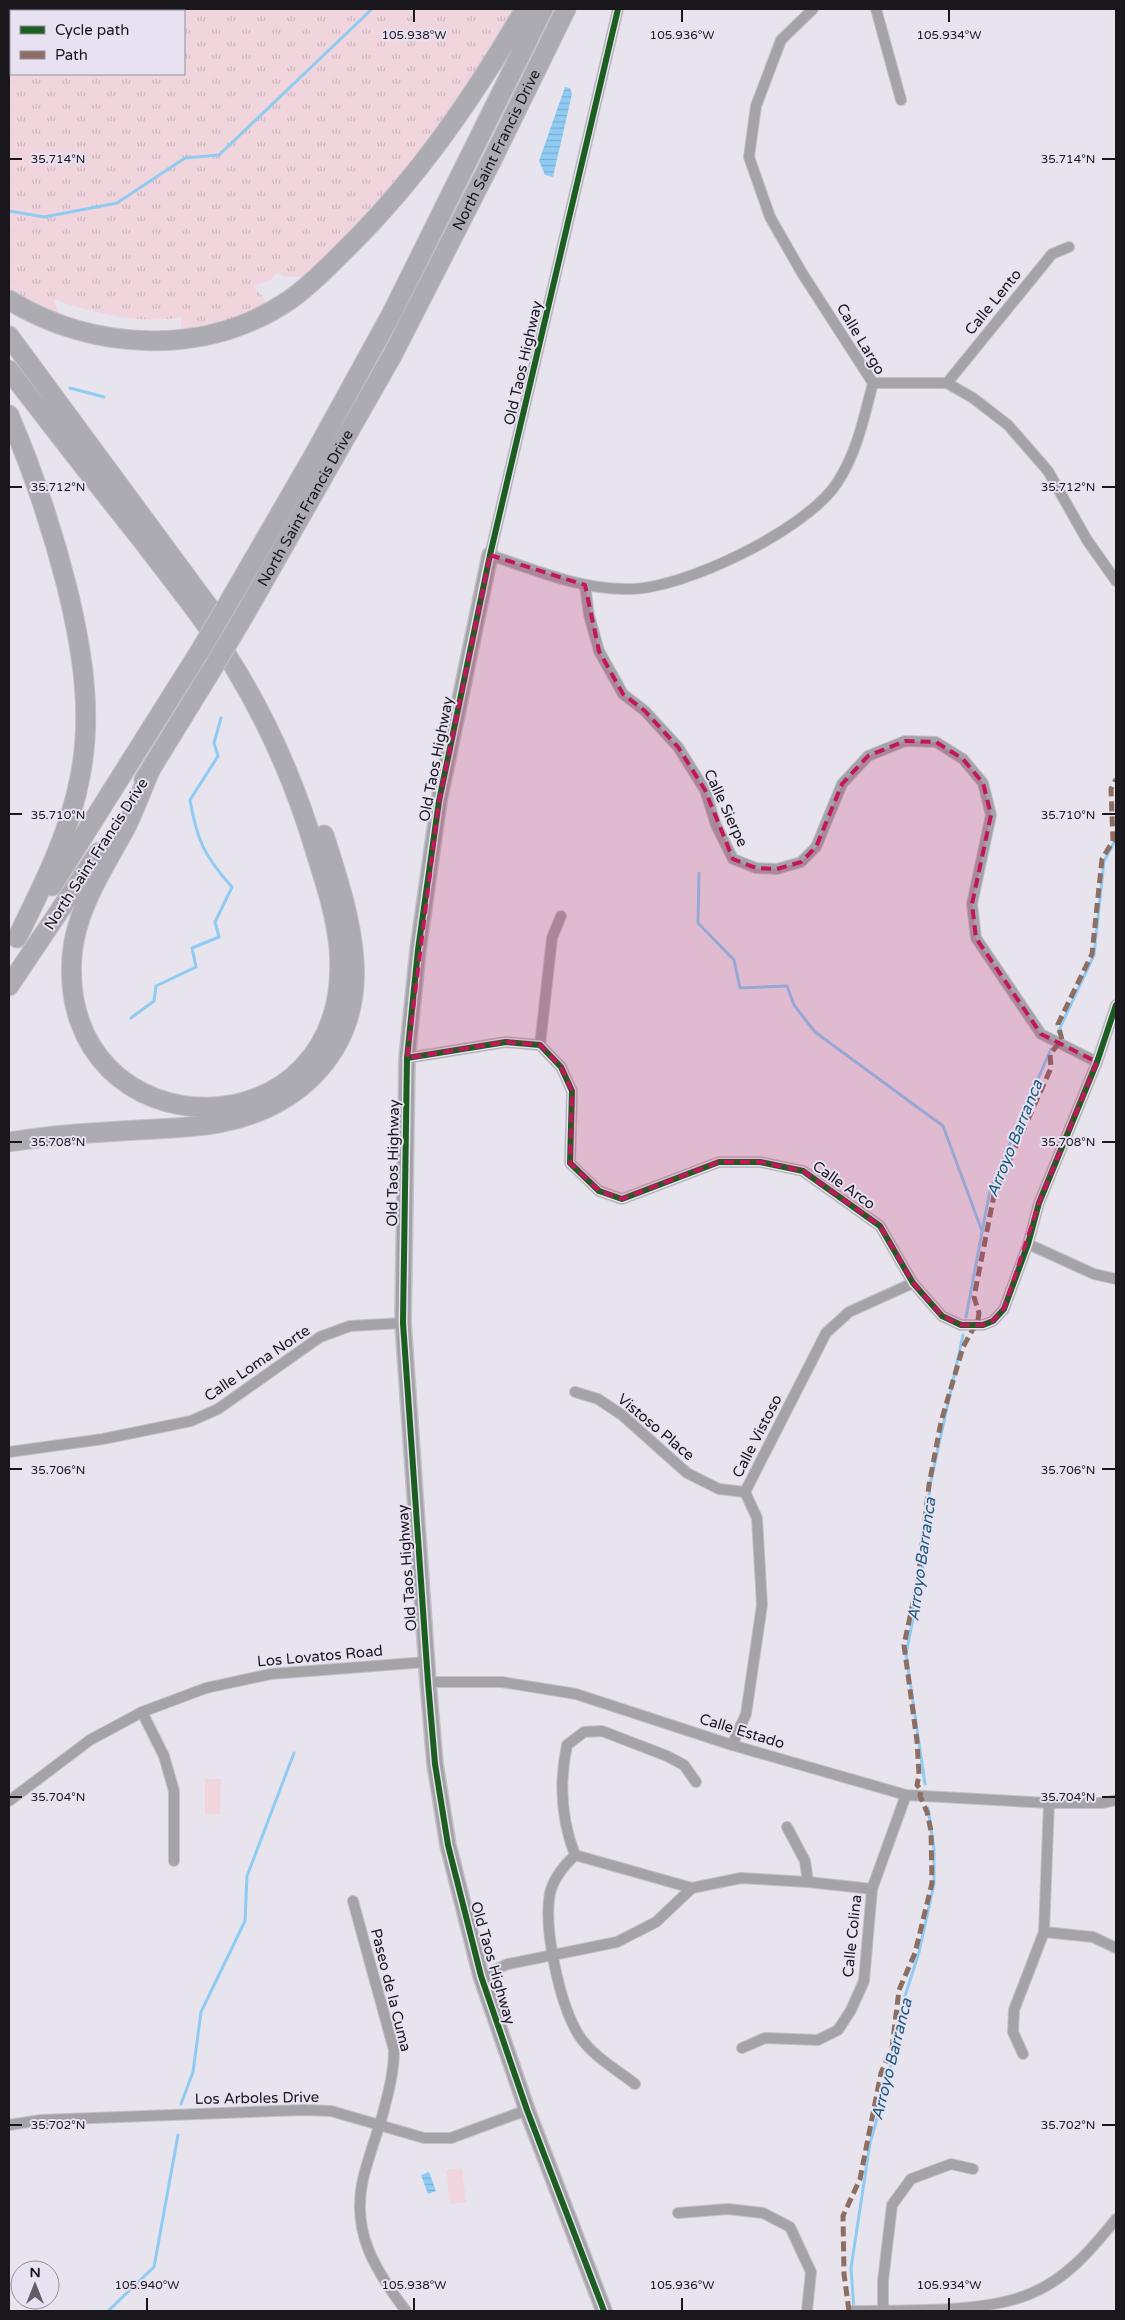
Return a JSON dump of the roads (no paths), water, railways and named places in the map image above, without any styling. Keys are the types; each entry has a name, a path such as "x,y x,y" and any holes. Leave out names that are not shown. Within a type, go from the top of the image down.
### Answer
{"highway":[{"path":"9,300 49,321 74,330 96,336 144,341 178,340 216,333 271,312 292,298 326,269 361,234 405,185 455,122 525,9"},
{"name":"North Saint Francis Drive","path":"13,943 96,818 200,651 310,462 392,313 544,9"},
{"name":"North Saint Francis Drive","path":"9,986 73,892 246,614 393,354 488,169 566,9"},
{"path":"9,336 207,603 261,688 301,773 320,821 346,910 354,972 354,988 347,1020 329,1057 302,1087 286,1099 264,1111 218,1124 61,1135 9,1142"},
{"path":"9,370 200,616 229,659 260,713 292,785 326,886 338,944 340,969 334,1011 322,1041 296,1074 261,1097 237,1105 221,1108 184,1107 147,1095 129,1085 113,1072 91,1044 75,1005 72,957 79,923 94,884 127,826 150,771"},
{"path":"9,415 32,470 60,560 81,644 87,708 81,776 63,840 13,943"}],"street":[{"name":"Old Taos Highway","path":"604,2311 527,2110 481,1976 448,1845 435,1764 426,1662 403,1324 407,1058 418,950 439,801 490,555 618,9"},
{"name":"Calle Largo","path":"490,555 585,585 630,589 674,581 741,553 797,522 818,505 837,483 857,442 873,383 802,273 770,217 749,157 756,106 781,40 813,9"},
{"path":"876,9 901,100"},
{"name":"Calle Lento","path":"946,383 1052,254 1069,247"},
{"path":"873,383 946,383 973,398 1008,426 1048,470 1087,540 1116,581"},
{"name":"Calle Sierpe","path":"585,585 589,615 599,651 623,694 645,711 678,747 705,790 716,825 733,859 756,868 777,868 801,862 816,847 842,784 868,756 905,741 936,742 963,759 983,783 991,816 972,904 976,938 1041,1034 1097,1062"},
{"path":"407,1058 506,1042 540,1045 552,938 561,916"},
{"name":"Calle Arco","path":"540,1045 561,1067 572,1091 570,1163 599,1191 622,1199 719,1162 760,1162 803,1171 880,1226 913,1283 942,1316 961,1325 983,1325 993,1320 1004,1309 1028,1244 1038,1203 1097,1062 1116,1005"},
{"path":"1028,1244 1094,1274 1116,1279"},
{"name":"Calle Vistoso","path":"732,1745 746,1714 762,1605 757,1518 745,1492 826,1333 849,1312 913,1283"},
{"name":"Calle Loma Norte","path":"9,1452 103,1439 191,1421 218,1410 320,1337 350,1326 403,1324"},
{"name":"Vistoso Place","path":"575,1392 598,1399 622,1415 688,1473 719,1489 745,1492"},
{"name":"Los Lovatos Road","path":"9,1801 90,1740 142,1712 206,1688 271,1674 426,1662"},
{"name":"Calle Estado","path":"428,1682 502,1682 576,1694 732,1745 906,1795 1049,1803 1103,1803 1116,1800"},
{"path":"142,1712 164,1756 174,1791 174,1861"},
{"path":"635,2084 590,2049 580,2038 567,2011 552,1954 549,1921 550,1892 562,1868 575,1855 566,1833 562,1808 562,1766 567,1745 584,1732 602,1731 667,1756 684,1765 696,1782"},
{"name":"Calle Colina","path":"742,2048 765,2038 818,2040 838,2030 851,2010 864,1981 872,1889 906,1795"},
{"path":"1022,2054 1013,2032 1014,2010 1044,1932 1049,1803"},
{"path":"787,1827 805,1861 808,1882"},
{"name":"Calle Colina","path":"575,1855 692,1888 741,1878 808,1882 872,1889"},
{"path":"481,1976 508,1964 617,1942 656,1922 692,1888"},
{"name":"Paseo de la Cuma","path":"353,1901 394,2050 394,2071 363,2179 360,2205 361,2231 370,2255 389,2289 406,2311"},
{"path":"1044,1932 1094,1937 1116,1948"},
{"name":"Los Arboles Drive","path":"9,2125 41,2120 303,2110 331,2111 424,2138 450,2138 527,2110"},
{"path":"883,2310 883,2281 892,2205 910,2179 951,2164 972,2169"},
{"path":"678,2213 728,2209 763,2213 790,2227 811,2272 808,2311"},
{"path":"852,2311 966,2306 1001,2307 1028,2295 1062,2275 1090,2251 1116,2219"}],"water":[{"path":"565,87 570,88 572,94 553,177 545,175 539,161"},
{"path":"429,2172 436,2191 428,2194 421,2175"}],"waterway":[{"path":"9,211 44,217 117,203 185,158 219,155 372,9"},
{"path":"70,388 104,397"},
{"path":"131,1018 154,1001 156,986 196,967 192,948 219,937 215,922 232,887 215,867 199,838 190,800 218,756 214,743 221,718"},
{"name":"Arroyo Barranca","path":"1058,1032 1094,955 1104,861 1116,839"},
{"path":"699,873 698,923 734,960 740,988 787,986 794,1005 815,1032 943,1126 982,1231"},
{"name":"Arroyo Barranca","path":"966,1317 990,1190 1051,1049"},
{"name":"Arroyo Barranca","path":"925,1784 906,1654 922,1573 930,1485 963,1335"},
{"path":"181,2104 193,2072 201,2012 245,1921 247,1876 294,1753"},
{"name":"Arroyo Barranca","path":"854,2310 851,2268 870,2143 888,2081 901,2009 919,1952 934,1884 934,1849 928,1808"},
{"path":"108,2311 154,2267 178,2135"}]}
